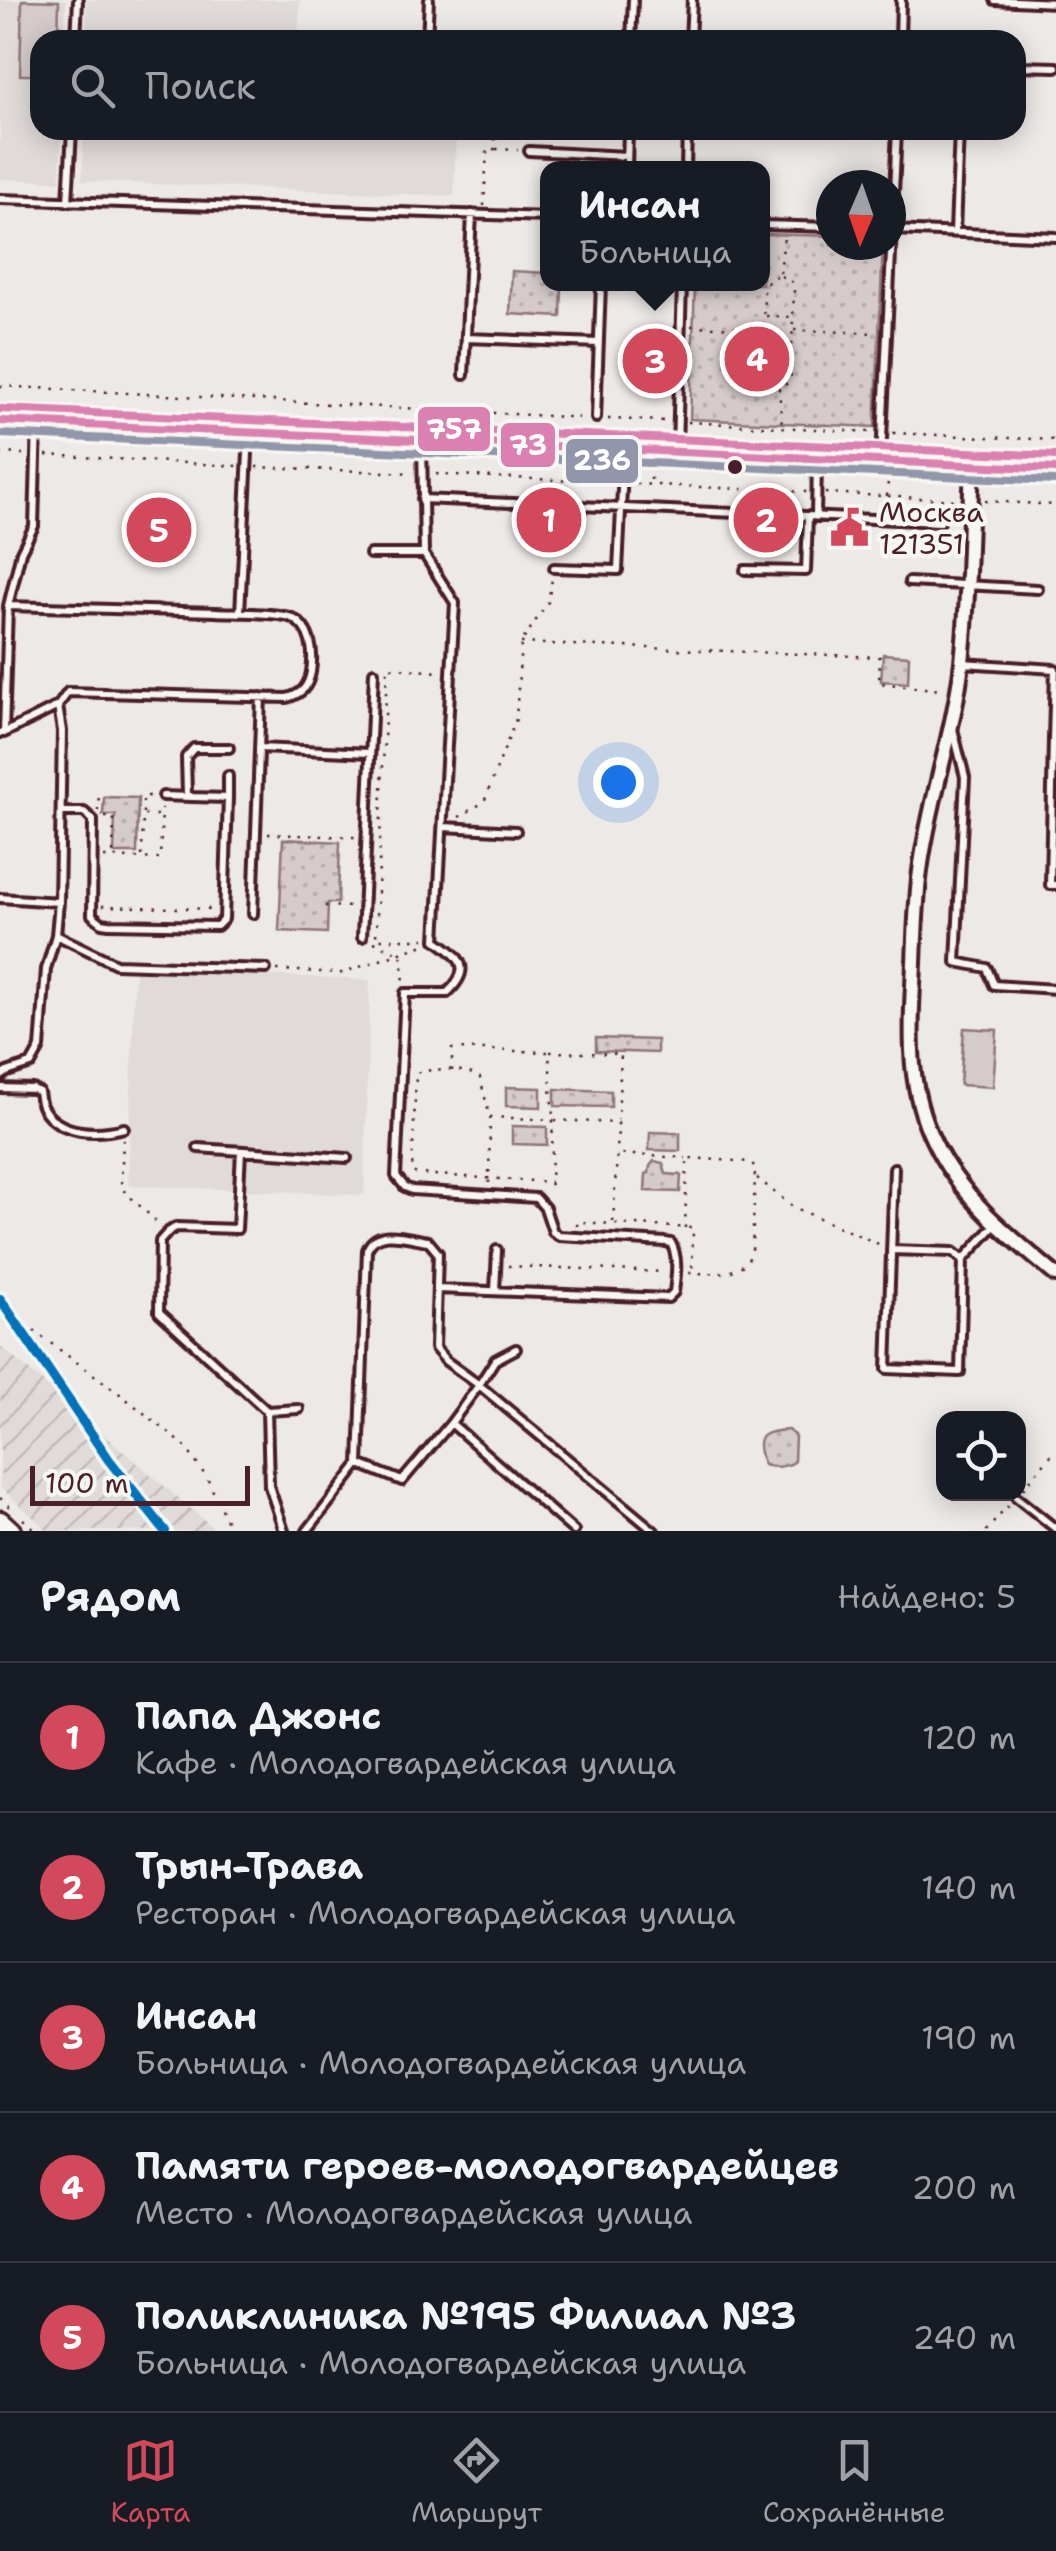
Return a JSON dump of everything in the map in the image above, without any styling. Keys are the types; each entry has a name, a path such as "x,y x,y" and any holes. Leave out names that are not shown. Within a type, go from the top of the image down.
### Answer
{"street":[{"path":"0,421 1056,469"},
{"path":"972,465 962,663 920,871 912,1068 932,1140 954,1178 996,1224 1056,1275"},
{"path":"0,1521 11,1531"}],"lane":[{"path":"76,30 78,0"},
{"path":"428,30 429,0"},
{"path":"632,30 633,0"},
{"path":"690,30 692,0"},
{"path":"900,30 901,0"},
{"path":"995,0 1056,2"},
{"path":"1026,66 1056,67"},
{"path":"68,202 71,140"},
{"path":"627,161 628,140"},
{"path":"895,170 896,140"},
{"path":"955,232 959,140"},
{"path":"529,151 627,156"},
{"path":"0,199 540,217"},
{"path":"464,375 472,214"},
{"path":"770,224 816,226"},
{"path":"906,230 1056,237"},
{"path":"882,460 891,260"},
{"path":"596,418 601,291"},
{"path":"677,452 682,291"},
{"path":"466,338 599,343"},
{"path":"8,606 290,617 300,624 311,642 311,672 301,694 287,698 68,692 58,706 2,733 8,606 21,552 34,526 38,422"},
{"path":"240,613 249,432"},
{"path":"422,439 424,554 455,603 436,940 454,952 462,973 447,993 405,993 396,1176 404,1187 412,1190 536,1198 545,1208 552,1232 559,1236 671,1243 676,1254 674,1292 668,1298 437,1289"},
{"path":"554,568 618,570 624,449"},
{"path":"745,570 806,571 818,458"},
{"path":"422,498 940,522"},
{"path":"370,554 424,554"},
{"path":"909,582 1038,589"},
{"path":"962,663 1055,668 1050,884 1056,885"},
{"path":"362,937 374,672"},
{"path":"252,914 260,697"},
{"path":"0,1077 31,1064 40,1048 46,969 56,935 59,902 62,731 58,706"},
{"path":"952,723 965,776 956,962 988,968 994,986 1056,990"},
{"path":"192,797 185,788 188,752 198,748 229,748"},
{"path":"259,748 370,752"},
{"path":"61,812 84,812 95,825 92,915 98,920 109,924 217,926 224,919 228,776"},
{"path":"163,796 228,798"},
{"path":"444,827 516,831"},
{"path":"0,898 59,902"},
{"path":"56,935 116,964 266,968"},
{"path":"0,1088 34,1089 39,1092 44,1108 62,1125 82,1132 124,1128"},
{"path":"198,1148 347,1158"},
{"path":"241,1151 237,1228 176,1228 160,1240 159,1312 268,1411 269,1486 284,1531"},
{"path":"894,1168 886,1369 960,1372 964,1260 996,1224"},
{"path":"307,1531 359,1464 367,1250 378,1236 388,1235 428,1241 438,1253 435,1348 446,1361 654,1531"},
{"path":"495,1291 497,1250"},
{"path":"891,1250 953,1252 964,1260"},
{"path":"359,1464 402,1481 451,1423 495,1360 516,1349"},
{"path":"268,1411 299,1408"},
{"path":"451,1423 574,1531"},
{"path":"1021,1501 1056,1529"}],"path":[{"path":"494,140 494,149"},
{"path":"484,215 487,149 529,151"},
{"path":"779,276 786,225"},
{"path":"764,291 764,380 769,386 779,387 789,382 791,375 792,282 779,276 770,279"},
{"path":"764,316 793,317"},
{"path":"680,326 764,330"},
{"path":"793,330 888,334"},
{"path":"764,342 792,344"},
{"path":"0,386 1056,440"},
{"path":"779,387 783,427"},
{"path":"0,452 1056,504"},
{"path":"444,827 484,802 516,719 521,643 548,602 554,568"},
{"path":"521,643 880,656 879,683 957,692"},
{"path":"436,940 376,939 387,667 450,673"},
{"path":"99,792 98,817 114,817 113,857"},
{"path":"142,858 144,796 163,796"},
{"path":"94,857 160,859 162,807"},
{"path":"143,814 162,815"},
{"path":"256,833 366,838"},
{"path":"97,906 215,910"},
{"path":"324,906 363,907"},
{"path":"362,937 401,954"},
{"path":"266,968 342,974 436,940"},
{"path":"401,954 405,993"},
{"path":"452,1071 452,1049 621,1054 613,1224"},
{"path":"549,1052 553,1120 549,1192"},
{"path":"489,1178 490,1116 480,1078 469,1071 416,1073 412,1172 489,1178 551,1182"},
{"path":"490,1116 618,1122"},
{"path":"124,1128 121,1188 168,1232"},
{"path":"497,1266 692,1273 730,1272 741,1269 750,1260 755,1176 751,1162 617,1154"},
{"path":"685,1228 687,1158"},
{"path":"755,1176 793,1207 891,1250"},
{"path":"576,1222 693,1228 692,1273"},
{"path":"603,1295 604,1270"},
{"path":"0,1306 184,1445 207,1478 232,1531"}],"shaded area":[{"path":"0,0 66,0 64,30 30,30 30,140 61,140 60,181 0,179"},
{"path":"22,0 59,1 58,30 30,30 30,75 20,75"},
{"path":"87,0 300,0 298,30 86,30"},
{"path":"84,140 456,140 454,196 82,181"},
{"path":"770,234 816,236 816,260 882,260 875,427 690,419 695,291 770,291"},
{"path":"512,271 540,273 540,291 562,291 561,317 510,314"},
{"path":"883,654 909,656 908,683 881,681"},
{"path":"104,797 138,798 137,853 114,853 115,815 103,815"},
{"path":"283,839 340,842 338,903 328,903 327,933 279,931"},
{"path":"135,969 370,980 364,1195 128,1185"},
{"path":"964,1028 997,1030 993,1087 960,1085"},
{"path":"596,1038 657,1040 657,1053 596,1051"},
{"path":"506,1087 541,1088 541,1107 506,1106"},
{"path":"555,1089 611,1091 611,1107 555,1106"},
{"path":"512,1126 547,1127 547,1145 512,1144"},
{"path":"650,1132 680,1133 680,1151 649,1150"},
{"path":"654,1161 663,1163 666,1174 681,1175 680,1192 645,1191 646,1174"},
{"path":"0,1346 217,1531 48,1531 0,1487"},
{"path":"788,1430 795,1436 794,1462 764,1465 759,1447 761,1437"}],"transit line":[{"name":"757","path":"1,409 1056,456"},
{"name":"73","path":"0,421 1056,469"},
{"name":"236","path":"0,434 1055,481"},
{"name":"3","path":"0,1299 109,1460 165,1531"}],"place":[{"name":"Памяти героев-молодогвардейцев","path":"757,359"},
{"name":"Инсан","path":"655,361"},
{"name":"Папа Джонс","path":"549,520"},
{"name":"Трын-Трава","path":"766,520"},
{"name":"Москва 121351","path":"849,528"},
{"name":"Поликлиника №195 Филиал №3","path":"159,530"}]}
